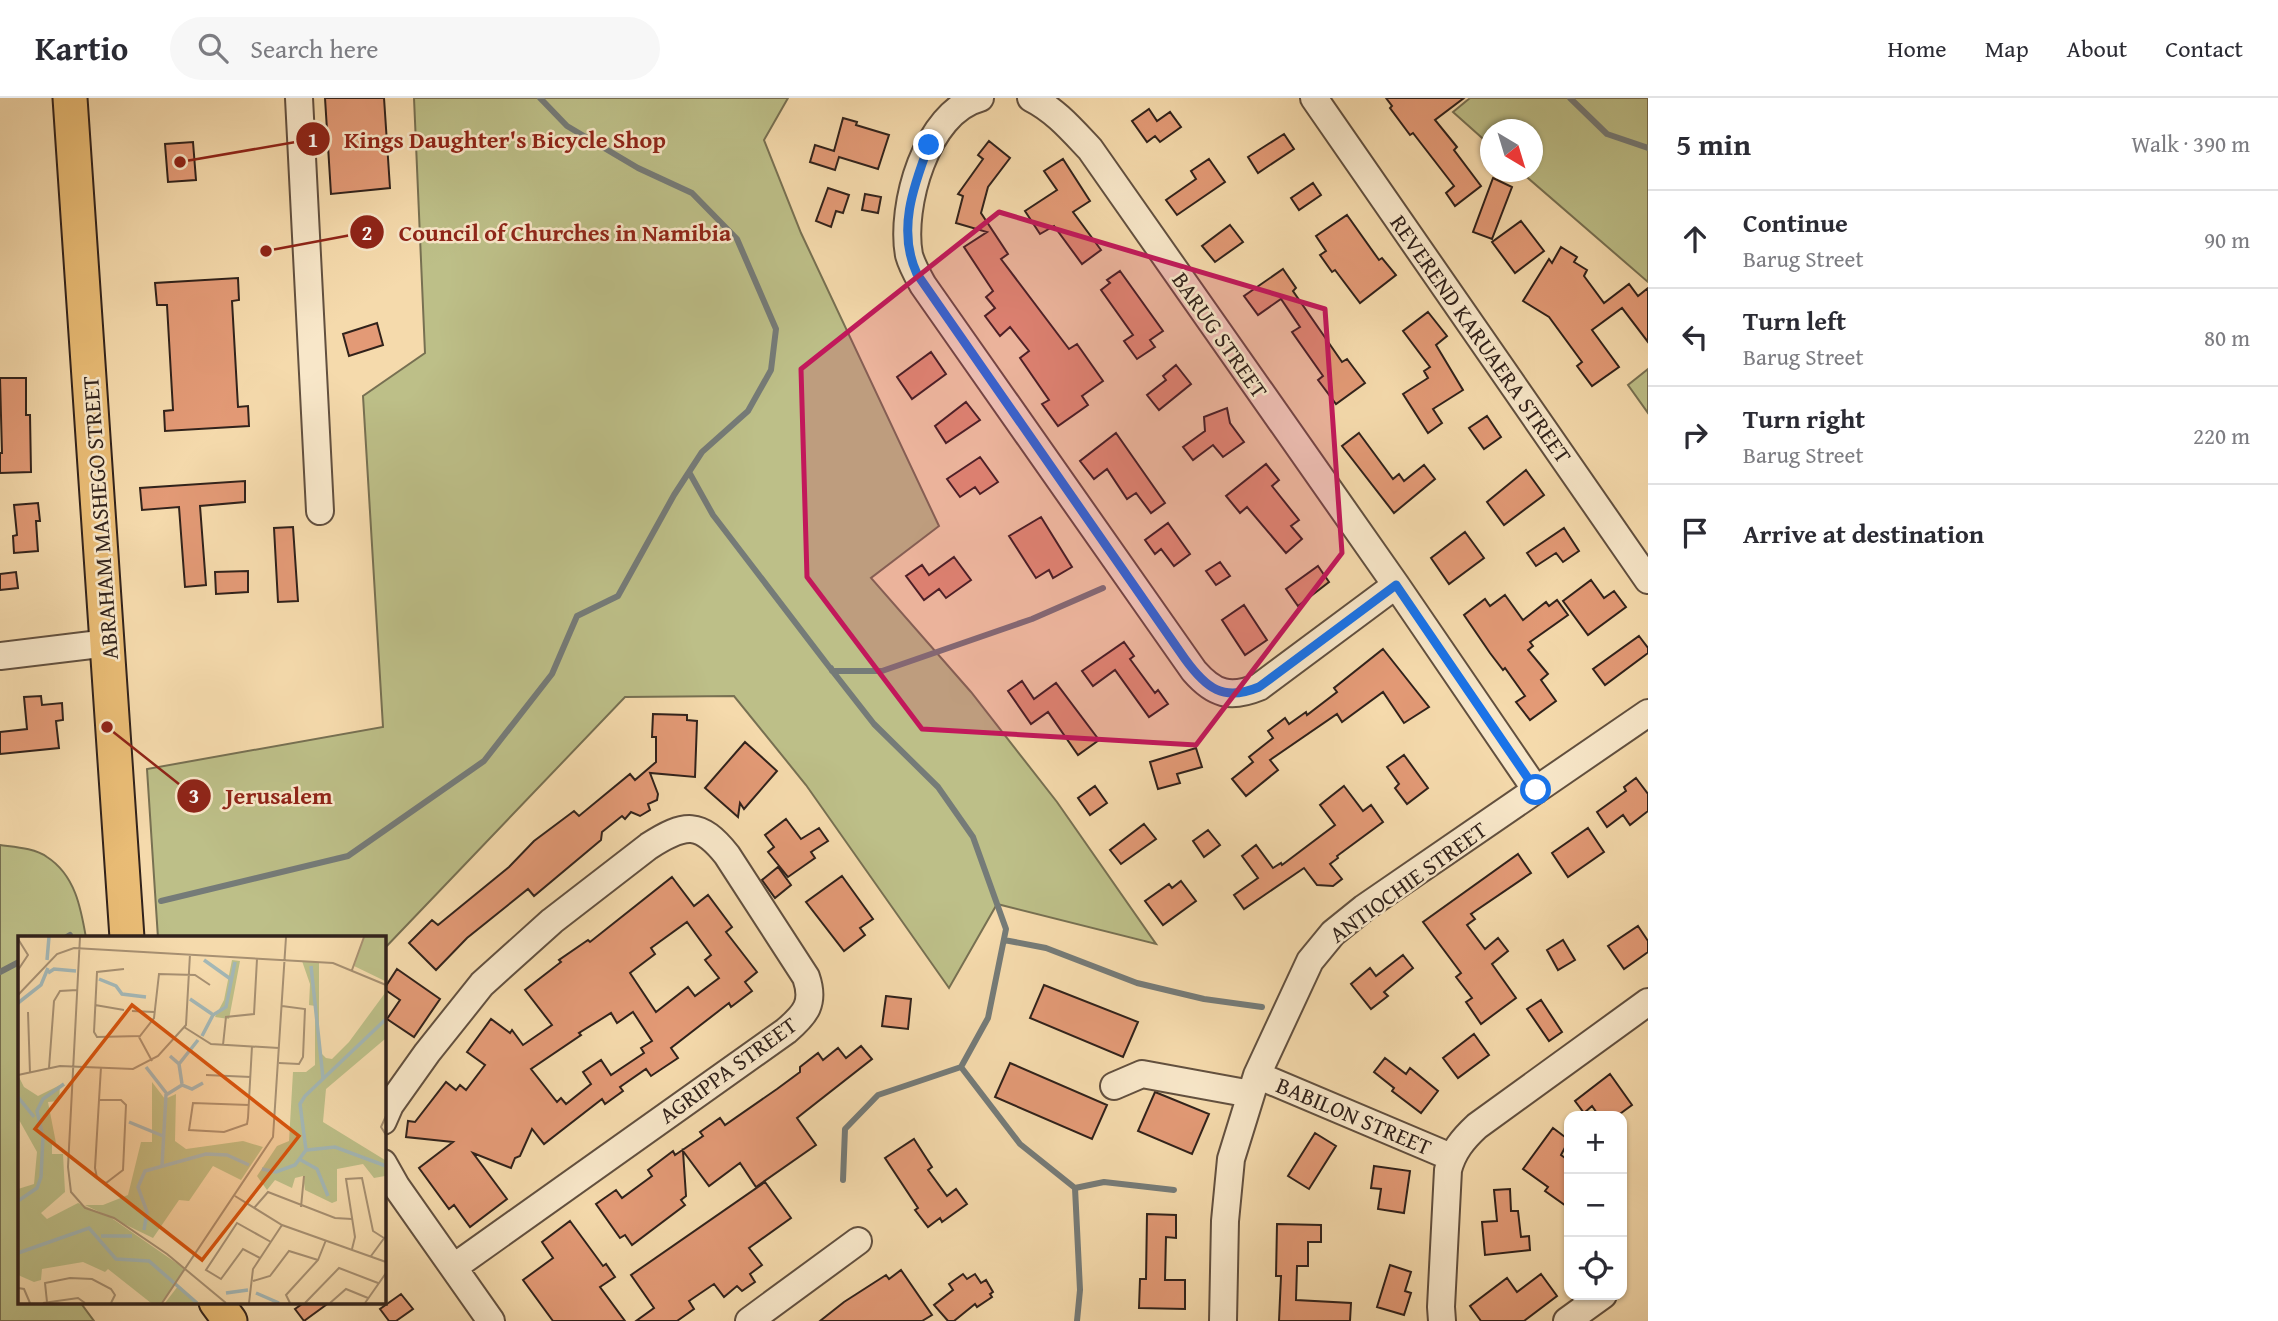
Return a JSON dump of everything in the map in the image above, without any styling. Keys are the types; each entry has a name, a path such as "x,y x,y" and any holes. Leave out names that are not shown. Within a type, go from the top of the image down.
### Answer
{"main road":[{"name":"ABRAHAM MASHEGO STREET","path":"71,98 127,936"},
{"path":"217,1304 230,1321"}],"street":[{"path":"299,98 320,511"},
{"path":"980,98 953,111 929,145 908,213 909,255 912,265 939,308 1205,684 1228,694 1243,693 1259,687 1396,585"},
{"name":"BARUG STREET","path":"1031,98 1046,106 1067,124 1090,149 1396,585 1536,790"},
{"name":"REVEREND KARUAERA STREET","path":"1314,98 1648,580"},
{"path":"0,656 108,643"},
{"name":"ANTIOCHIE STREET","path":"1223,1321 1224,1221 1238,1131 1254,1084 1310,961 1333,933 1364,908 1648,713"},
{"name":"AGRIPPA STREET","path":"385,1116 426,1053 482,984 552,921 649,845 685,828 703,831 714,838 806,977 811,996 807,1009 786,1031 454,1266"},
{"path":"1443,1321 1441,1307 1448,1170 1451,1157 1477,1126 1648,1002"},
{"name":"BABILON STREET","path":"1114,1086 1142,1074 1254,1084 1451,1157"},
{"path":"385,1167 491,1321"},
{"path":"749,1321 859,1241"},
{"path":"1567,1321 1596,1300"}],"highlighted area":[{"path":"999,212 1325,309 1342,553 1196,745 922,729 807,577 801,369"}],"green space":[{"path":"414,98 788,98 764,140 801,233 939,526 871,578 971,692 1057,802 1156,944 997,904 949,988 806,785 734,696 625,697 385,948 385,936 158,936 147,769 383,727 363,396 425,353"},
{"path":"1470,98 1648,98 1648,282 1533,182 1543,182 1543,119 1480,119 1480,136 1453,112"},
{"path":"1648,369 1648,413 1628,385"},
{"path":"0,845 37,852 57,864 75,893 86,936 18,936 18,1304 81,1304 94,1321 0,1321"}],"building":[{"path":"325,98 384,98 390,188 331,194"},
{"path":"1386,98 1464,98 1435,120 1457,147 1454,150 1481,186 1455,206 1446,193 1454,186 1413,133 1410,135"},
{"path":"1149,109 1157,121 1170,112 1181,127 1160,142 1155,136 1147,142 1132,121"},
{"path":"843,118 889,135 878,169 839,157 835,170 810,162 815,145 834,151"},
{"path":"1284,134 1294,149 1258,173 1248,157"},
{"path":"989,141 1010,158 988,187 981,213 1008,254 1001,259 1069,349 1077,344 1103,381 1082,396 1088,405 1058,426 1042,404 1049,400 1020,358 1029,351 1010,327 1000,336 985,316 995,308 986,297 993,291 964,247 987,232 956,223 963,196 958,194 983,159 978,155"},
{"path":"193,142 196,180 168,182 165,144"},
{"path":"1063,159 1090,201 1073,212 1101,250 1082,264 1054,226 1040,234 1025,211 1057,190 1044,171"},
{"path":"1209,159 1225,182 1177,215 1166,200 1196,179 1191,171"},
{"path":"1492,182 1501,182 1512,187 1492,239 1473,232"},
{"path":"1313,183 1321,195 1299,210 1291,198"},
{"path":"828,188 849,195 843,213 836,211 831,227 816,221"},
{"path":"865,194 881,197 878,213 862,210"},
{"path":"1347,215 1379,260 1382,258 1396,275 1360,303 1320,255 1326,251 1316,236"},
{"path":"1521,221 1544,251 1515,273 1492,242"},
{"path":"1230,225 1243,242 1215,262 1202,246"},
{"path":"1561,247 1577,257 1574,262 1587,270 1584,276 1604,303 1629,284 1638,296 1648,288 1648,342 1622,308 1592,330 1619,367 1592,386 1577,366 1582,362 1549,317 1523,301 1549,259 1552,263"},
{"path":"1283,269 1296,288 1293,291 1342,362 1347,359 1365,383 1336,404 1318,380 1323,376 1292,332 1300,327 1281,299 1258,315 1244,296"},
{"path":"1120,271 1163,331 1150,340 1155,347 1137,359 1124,341 1133,335 1101,290 1110,283 1107,280"},
{"path":"238,278 239,300 232,301 238,407 248,406 249,426 165,431 164,411 173,410 167,305 157,305 155,283"},
{"path":"1428,312 1447,336 1436,345 1463,390 1433,409 1442,423 1428,433 1403,394 1428,378 1424,371 1430,367 1403,331"},
{"path":"377,323 383,345 349,356 343,334"},
{"path":"931,352 946,374 912,399 897,377"},
{"path":"1176,365 1191,384 1159,410 1147,395 1166,380 1163,376"},
{"path":"0,378 26,378 31,472 0,473"},
{"path":"966,402 980,420 946,443 935,426"},
{"path":"1227,408 1230,423 1244,442 1223,457 1213,445 1193,460 1183,447 1205,431 1204,417"},
{"path":"1487,416 1501,437 1484,449 1469,428"},
{"path":"1116,433 1165,503 1151,513 1136,493 1127,499 1107,469 1094,479 1080,461"},
{"path":"1359,433 1393,479 1399,474 1404,481 1424,465 1435,479 1394,513 1342,446"},
{"path":"980,457 998,482 980,494 975,487 960,497 947,479"},
{"path":"1266,464 1279,480 1272,486 1299,520 1291,526 1302,539 1286,553 1247,507 1240,513 1226,496"},
{"path":"1526,470 1544,495 1504,525 1487,502"},
{"path":"245,481 245,502 200,506 206,585 185,587 179,507 142,510 140,488"},
{"path":"38,503 38,551 14,553 13,536 17,535 14,505"},
{"path":"1041,517 1072,567 1053,578 1049,570 1036,578 1009,536"},
{"path":"1168,523 1190,554 1174,566 1161,549 1155,554 1145,540"},
{"path":"293,527 298,601 278,602 274,528"},
{"path":"1564,528 1579,551 1563,562 1556,553 1536,566 1527,553"},
{"path":"1465,532 1484,558 1449,584 1431,558"},
{"path":"954,557 971,580 946,598 939,589 924,600 906,576 922,565 929,575"},
{"path":"1220,562 1230,576 1216,585 1206,571"},
{"path":"1318,566 1329,582 1298,606 1286,589"},
{"path":"248,571 248,592 216,594 215,572"},
{"path":"16,572 18,588 0,590 0,574"},
{"path":"1591,580 1604,598 1614,591 1626,607 1588,635 1563,601"},
{"path":"1505,595 1523,620 1546,602 1549,606 1557,600 1568,615 1530,642 1533,646 1528,650 1548,674 1541,680 1556,701 1530,720 1516,702 1525,696 1464,615 1485,599 1490,606"},
{"path":"1244,605 1267,640 1245,655 1222,620"},
{"path":"1639,636 1648,648 1648,653 1605,685 1593,669"},
{"path":"1124,642 1134,656 1130,659 1155,693 1158,690 1168,704 1149,717 1115,670 1093,686 1082,671"},
{"path":"1383,649 1429,707 1404,723 1383,692 1342,722 1337,714 1270,760 1278,770 1246,796 1232,779 1253,762 1249,757 1273,738 1268,731 1285,718 1289,724 1306,712 1307,715 1337,692 1334,688"},
{"path":"1022,681 1034,699 1056,683 1099,740 1078,755 1048,712 1031,724 1008,691"},
{"path":"41,696 42,705 62,703 63,720 56,721 59,748 0,754 0,732 27,729 24,697"},
{"path":"653,714 687,715 687,720 697,721 695,777 650,773 658,794 657,800 648,804 650,810 640,816 631,812 625,819 622,816 602,832 601,840 534,896 528,889 467,938 436,970 409,943 432,920 438,925 509,867 534,841 574,811 579,816 630,774 635,780 656,762 656,737 652,737"},
{"path":"745,742 777,771 744,809 740,803 738,817 705,788"},
{"path":"1196,748 1202,767 1177,774 1180,783 1158,789 1150,762"},
{"path":"1404,755 1428,788 1407,804 1395,788 1399,784 1387,767"},
{"path":"1636,778 1648,794 1648,811 1630,825 1623,815 1607,827 1597,812 1626,791 1624,787"},
{"path":"1095,786 1107,803 1090,815 1078,798"},
{"path":"1344,786 1363,811 1371,805 1383,822 1330,864 1342,879 1333,886 1317,885 1304,868 1244,909 1234,895 1258,878 1242,856 1256,845 1273,868 1281,863 1282,865 1335,825 1320,805"},
{"path":"786,819 801,839 819,828 828,841 811,852 815,858 788,877 768,852 774,847 765,835"},
{"path":"1144,824 1156,839 1121,864 1110,850"},
{"path":"1588,828 1604,852 1568,877 1552,853"},
{"path":"1208,830 1220,845 1204,857 1193,841"},
{"path":"1518,854 1531,873 1471,914 1475,919 1467,925 1485,949 1498,938 1508,951 1492,964 1516,998 1481,1024 1466,1002 1472,998 1456,977 1461,973 1423,922"},
{"path":"778,867 791,885 775,898 762,880"},
{"path":"842,876 873,919 860,928 865,935 844,951 806,902"},
{"path":"672,877 694,906 708,895 732,927 726,932 757,972 745,982 752,991 731,1007 729,1003 671,1048 678,1058 651,1076 646,1069 620,1087 623,1091 605,1104 602,1099 544,1144 532,1129 520,1156 515,1158 511,1168 473,1153 507,1199 470,1227 454,1205 449,1209 419,1168 453,1142 406,1137 408,1121 415,1122 446,1082 456,1090 460,1085 466,1090 485,1065 467,1052 491,1019 510,1033 512,1030 523,1045 552,1025 525,990 561,962 559,960 588,940 590,942","holes":["687,922 711,955 705,960 719,978 695,996 688,987 656,1012 630,973 655,954 651,948","633,1012 652,1041 641,1048 644,1053 611,1075 601,1060 583,1072 591,1084 566,1104 561,1098 557,1102 531,1069 611,1013 617,1023"]},
{"path":"1181,881 1196,901 1163,925 1145,901 1169,884 1172,888"},
{"path":"1638,926 1648,941 1648,952 1624,969 1608,946"},
{"path":"1563,940 1575,960 1558,970 1547,950"},
{"path":"1403,955 1413,968 1384,992 1388,996 1371,1009 1351,984 1370,968 1376,976"},
{"path":"397,969 440,999 414,1037 387,1019 400,1000 385,987"},
{"path":"1044,985 1138,1022 1123,1057 1030,1018"},
{"path":"886,996 911,999 908,1029 882,1026"},
{"path":"1541,1000 1562,1032 1549,1041 1527,1009"},
{"path":"1474,1034 1489,1055 1458,1078 1443,1058"},
{"path":"861,1046 872,1059 797,1118 816,1145 756,1187 740,1163 709,1186 683,1151 686,1196 681,1200 685,1205 632,1245 625,1235 620,1238 596,1204 616,1190 622,1198 652,1176 648,1170 673,1151 675,1155 703,1136 700,1132 720,1118 725,1125 800,1072 800,1067 818,1053 823,1060 838,1048 846,1058"},
{"path":"1385,1058 1406,1074 1410,1068 1438,1091 1421,1113 1392,1091 1394,1088 1374,1072"},
{"path":"1010,1063 1107,1105 1092,1139 995,1097"},
{"path":"1610,1074 1632,1105 1624,1111 1596,1111 1592,1106 1582,1111 1575,1101"},
{"path":"1155,1092 1209,1114 1192,1154 1138,1131"},
{"path":"1553,1128 1564,1136 1561,1155 1564,1157 1564,1204 1545,1191 1548,1187 1523,1169"},
{"path":"1315,1133 1336,1146 1309,1189 1288,1176"},
{"path":"914,1139 932,1167 928,1170 947,1196 956,1189 967,1204 942,1222 940,1218 928,1227 885,1158"},
{"path":"1374,1166 1410,1171 1404,1213 1378,1209 1381,1189 1371,1188"},
{"path":"765,1182 791,1218 749,1248 762,1265 750,1274 755,1282 742,1291 737,1286 724,1297 714,1284 689,1301 694,1309 677,1321 636,1321 654,1308 631,1275"},
{"path":"1510,1189 1511,1211 1518,1211 1521,1237 1529,1236 1530,1250 1485,1255 1482,1222 1497,1221 1494,1190"},
{"path":"1147,1214 1176,1215 1176,1238 1166,1237 1165,1280 1185,1280 1185,1309 1139,1308 1140,1279 1146,1279"},
{"path":"570,1221 603,1266 606,1264 615,1277 600,1287 625,1321 553,1321 523,1280 553,1258 542,1242"},
{"path":"1277,1224 1321,1225 1321,1242 1308,1242 1308,1266 1297,1266 1296,1300 1351,1303 1350,1321 1279,1321 1281,1276 1276,1276"},
{"path":"1390,1265 1411,1272 1405,1291 1411,1293 1404,1315 1377,1307"},
{"path":"901,1270 932,1315 922,1321 820,1321 886,1275 889,1279"},
{"path":"963,1274 967,1279 975,1274 981,1283 986,1280 993,1292 990,1294 992,1297 977,1307 975,1304 954,1321 948,1321 934,1305 953,1290 949,1284"},
{"path":"1541,1274 1557,1296 1524,1321 1481,1321 1470,1306 1507,1278 1517,1292"},
{"path":"401,1294 413,1309 396,1321 389,1321 380,1309"},
{"path":"302,1304 327,1304 304,1321 295,1309"}],"waterway":[{"path":"161,901 348,856 484,761 552,674 577,616 618,596 674,495 702,452 748,411 771,370 776,329 737,239 692,193 638,168 567,126 540,98"},
{"path":"1570,98 1607,134 1648,148"},
{"path":"689,472 713,515 827,664 874,724 938,787 973,837 1006,929 988,1018 961,1067 878,1095 845,1129 843,1180"},
{"path":"831,668 832,671 882,671 1032,619 1103,588"},
{"path":"1004,940 1046,948 1137,983 1204,999 1262,1007"},
{"path":"0,972 18,963"},
{"path":"961,1067 1020,1144 1075,1188 1104,1182 1174,1190"},
{"path":"1075,1188 1080,1290 1077,1321"}],"place":[{"name":"Kings Daughter's Bicycle Shop","path":"180,162"},
{"name":"Council of Churches in Namibia","path":"266,251"},
{"name":"Jerusalem","path":"107,727"}],"route":[{"path":"929,145 908,213 909,255 912,265 923,285 1205,684 1228,694 1243,693 1259,687 1396,585 1536,790"}]}
